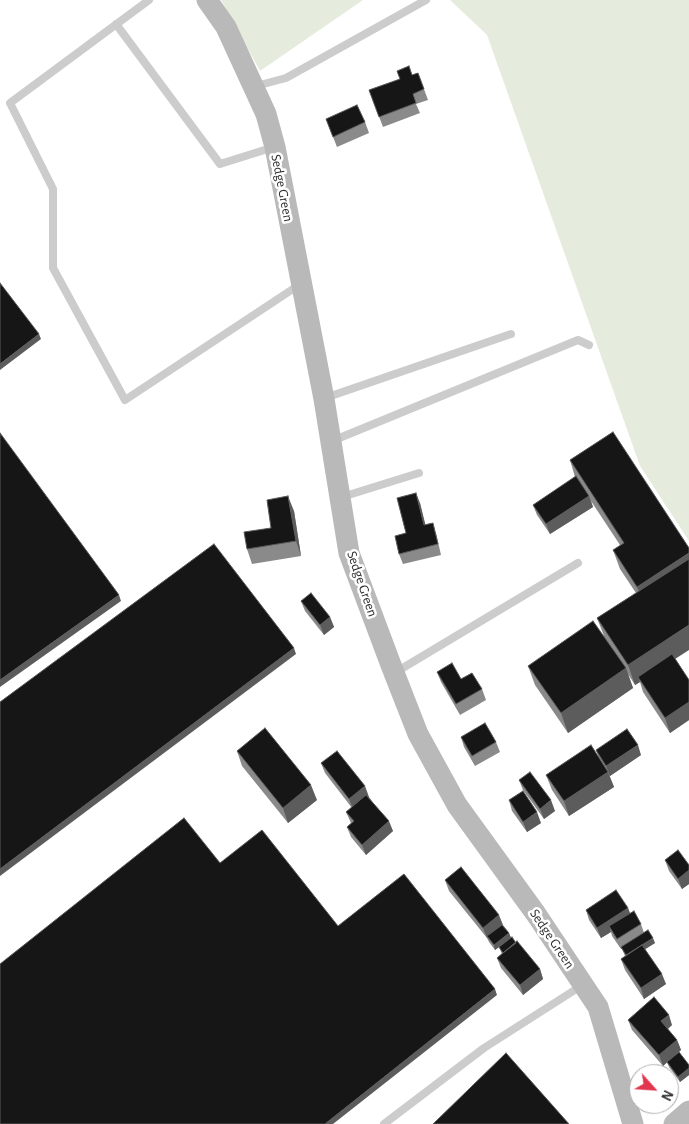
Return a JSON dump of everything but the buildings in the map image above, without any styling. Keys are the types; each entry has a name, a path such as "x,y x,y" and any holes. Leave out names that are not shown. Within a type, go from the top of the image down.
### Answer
{"street":[{"name":"Sedge Green","path":"207,0 226,27 266,114 275,147 300,284 324,399 350,553 394,674 418,734 457,805 536,914 598,1006 633,1124"},
{"path":"674,1124 689,1110"}],"lane":[{"path":"149,0 10,103 53,189 53,268 125,400 300,284"},
{"path":"254,86 286,78 426,0"},
{"path":"116,24 220,164 275,147"},
{"path":"324,399 511,334"},
{"path":"331,442 578,340 589,345"},
{"path":"340,498 419,473"},
{"path":"394,674 578,563"},
{"path":"384,1124 484,1048 583,984"}],"green space":[{"path":"221,0 363,0 260,71"},
{"path":"450,0 689,0 689,541 640,466 487,35"}]}
